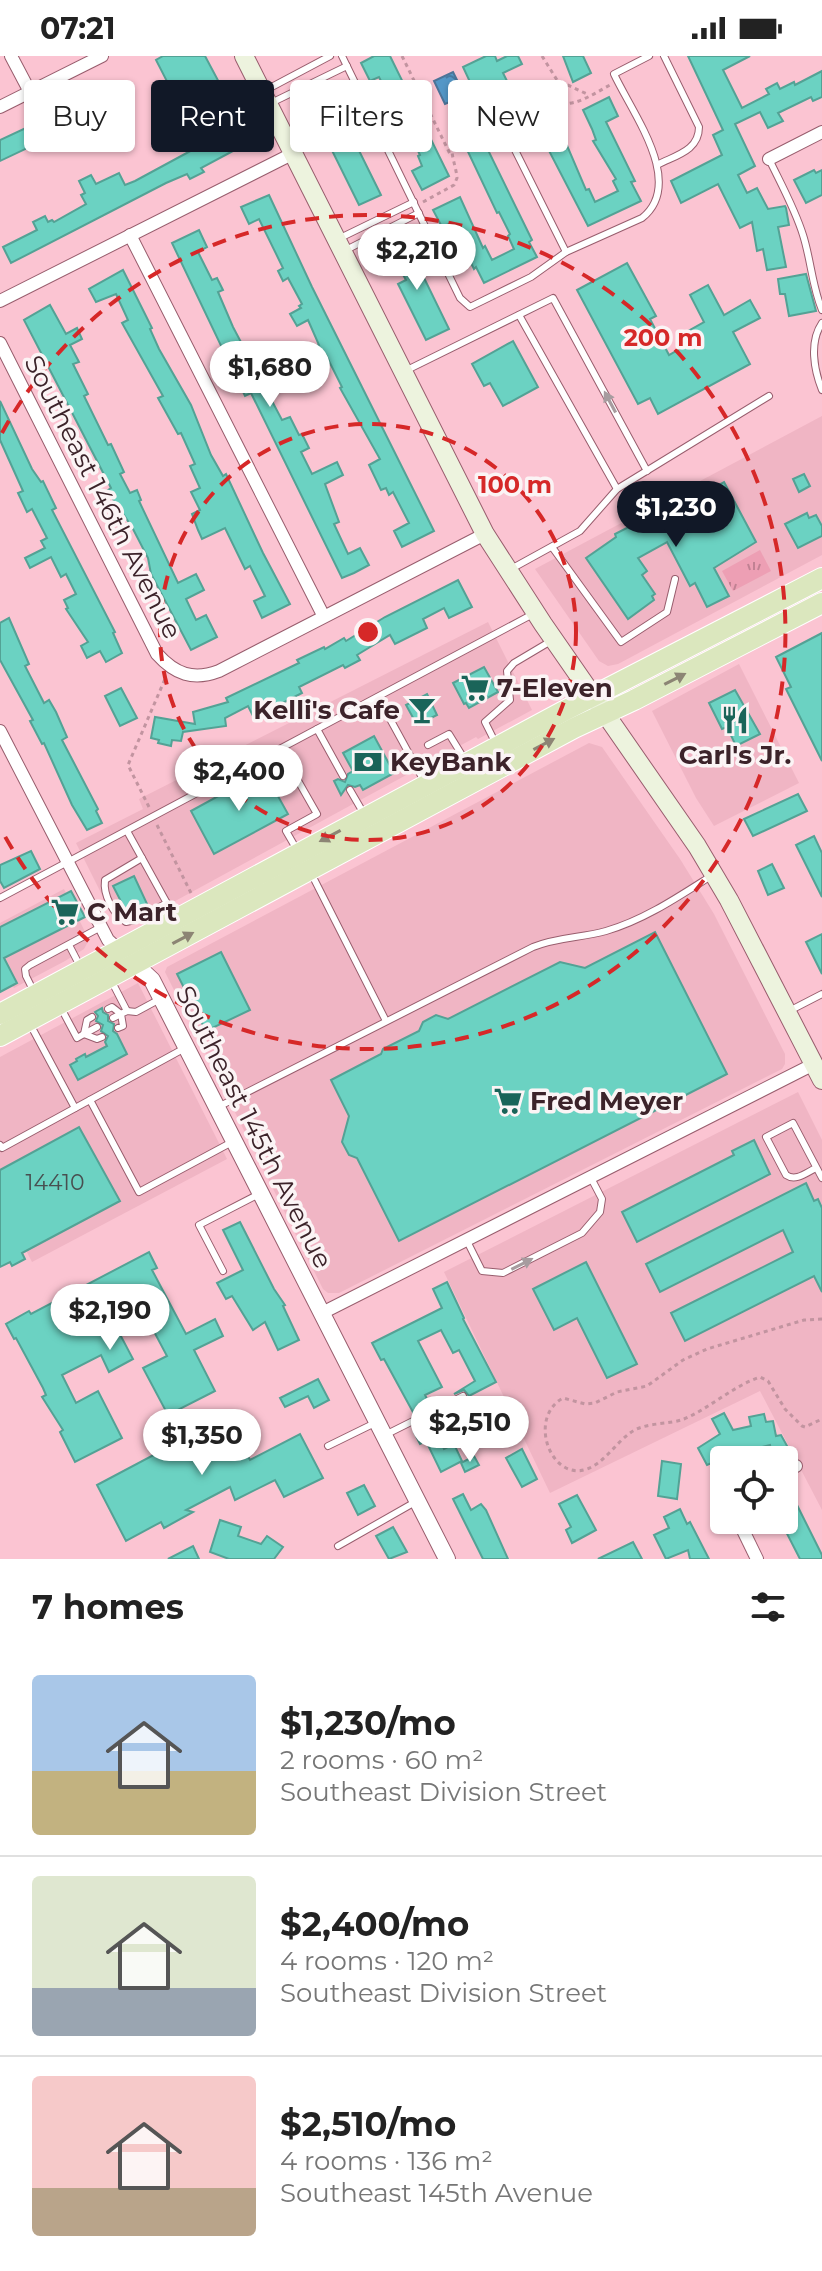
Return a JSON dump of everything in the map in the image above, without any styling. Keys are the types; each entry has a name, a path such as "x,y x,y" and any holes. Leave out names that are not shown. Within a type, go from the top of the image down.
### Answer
{"main road":[{"path":"244,56 255,80"},
{"path":"274,118 485,534 714,874 818,1072"},
{"path":"0,1036 135,964 304,861 600,705 822,578"},
{"path":"0,1014 119,950 171,911 198,907 304,861 366,817 498,747 600,705 822,603"}],"street":[{"path":"11,56 24,81"},
{"path":"54,80 102,56"},
{"path":"0,107 24,95"},
{"path":"769,159 822,132"},
{"path":"0,301 292,154"},
{"path":"130,235 323,615"},
{"name":"Southeast 146th Avenue","path":"0,343 157,654 170,668"},
{"path":"170,668 181,674 204,676 485,534"},
{"name":"Southeast 145th Avenue","path":"0,731 108,940 152,980 447,1559"},
{"path":"322,1313 591,1178 818,1072"},
{"path":"745,1534 757,1559"}],"lane":[{"path":"274,92 330,56"},
{"path":"342,56 460,298 470,307 531,277 566,252 648,213 660,193 659,164 614,74 649,56"},
{"path":"659,164 692,147 699,138 699,127 664,56"},
{"path":"274,94 347,66"},
{"path":"516,152 566,252"},
{"path":"769,159 799,223 822,310"},
{"path":"338,247 414,202"},
{"path":"338,247 419,213"},
{"path":"402,372 553,298 647,471"},
{"path":"519,315 617,489"},
{"path":"822,323 815,342 814,360 822,390"},
{"path":"508,571 580,531 617,489 769,396"},
{"path":"552,547 621,642 667,612 675,579"},
{"path":"0,898 536,612"},
{"path":"498,747 485,722 510,700 507,671 514,663 554,639"},
{"path":"378,697 426,785"},
{"path":"317,729 343,776"},
{"path":"428,745 449,734 466,764"},
{"path":"280,749 317,814 286,831 386,1021"},
{"path":"350,790 366,817"},
{"path":"127,831 142,858 171,911 126,922 119,917 104,890 105,880 142,858"},
{"path":"217,1108 533,947 565,936 603,932 626,924 661,907 714,874"},
{"path":"35,995 25,969 101,927"},
{"path":"69,945 82,970"},
{"path":"109,977 124,1012 123,1026 118,1028"},
{"path":"787,1012 822,994"},
{"path":"108,1009 112,1007 124,1012 136,1012 161,999"},
{"path":"59,1005 77,1038 97,1027"},
{"path":"113,1018 124,1012"},
{"path":"84,1034 87,1020 92,1017"},
{"path":"28,1021 75,1108"},
{"path":"84,1034 97,1039 102,1037"},
{"path":"0,1145 2,1148 186,1047"},
{"path":"90,1100 139,1192 234,1141"},
{"path":"816,1168 790,1178 766,1137 793,1123 822,1178"},
{"path":"466,1239 482,1271 503,1273 582,1233 593,1223 600,1212 602,1199 591,1178"},
{"path":"223,1271 199,1225 261,1193"},
{"path":"328,1446 463,1396"},
{"path":"338,1546 417,1501"}],"path":[{"path":"402,56 451,156"},
{"path":"542,56 557,80 591,96"},
{"path":"170,668 128,765 198,907"},
{"path":"822,1319 790,1323 707,1349 683,1360 647,1386 617,1392 595,1403 585,1404 563,1398 545,1417 544,1424 552,1455 564,1465 578,1470 593,1465 632,1431 688,1417 760,1377 768,1381 785,1409 802,1426 822,1419"}],"shaded area":[{"path":"822,416 822,555 618,664 608,666 599,661 535,569"},
{"path":"488,622 532,710 478,739 476,737 133,924 114,919 76,843 143,809 139,799"},
{"path":"739,664 799,783 714,826 696,798 652,711"},
{"path":"589,743 602,747 714,914 785,1054 785,1064 782,1069 339,1293 328,1293 323,1289 165,972 167,967"},
{"path":"64,889 89,940 84,949 14,988 12,985 0,992 0,923"},
{"path":"138,983 227,1159 32,1262 0,1199 0,1057"},
{"path":"798,1092 822,1140 822,1510 798,1464 798,1446 789,1446 760,1391 550,1493 444,1272"}],"green space":[{"path":"760,550 771,571 733,591 722,571"}],"water":[{"path":"453,72 457,80 448,80 448,103 445,104 434,81"}],"building":[{"path":"163,56 205,56 218,80 166,80 156,60"},
{"path":"374,56 390,56 402,80 380,80 379,77 370,80 361,63"},
{"path":"486,56 495,56 497,61 507,56 518,56 522,64 503,73 506,80 469,80 463,67"},
{"path":"563,56 583,56 591,73 573,82"},
{"path":"688,56 750,56 723,70 742,108 769,94 766,89 777,83 780,89 794,82 795,85 822,71 822,97 813,101 811,97 778,113 783,121 768,128 760,112 735,124 755,166 738,175 747,193 757,188 768,209 786,208 789,225 778,227 786,267 767,270 763,249 757,251 752,222 740,228 718,184 681,203 671,181 722,155 713,135 723,130"},
{"path":"609,97 618,116 606,122 635,181 631,182 641,201 588,226 550,152 568,152 568,148 586,190 589,189 595,202 618,191 613,181 616,179 593,141 596,140 583,110"},
{"path":"24,129 24,150 0,161 0,140"},
{"path":"432,141 449,176 422,190 412,171 422,166 419,152 432,152"},
{"path":"189,152 231,152 201,168 204,172 190,179 187,174 166,183 11,263 3,247 37,230 33,222 45,216 48,222 54,222 86,204 79,181 91,175 96,184 119,173 125,185"},
{"path":"333,152 360,152 381,195 359,205"},
{"path":"468,152 489,152 532,240 529,242 537,257 484,283 451,223 442,227 433,210 460,197 483,248 485,246 492,260 514,249 508,236 510,234"},
{"path":"814,170 816,173 822,170 822,195 806,203 794,180"},
{"path":"269,195 434,531 402,547 394,531 409,523 393,492 389,495 386,488 381,490 369,465 380,459 340,388 326,355 318,359 313,348 319,345 308,320 297,326 290,314 301,308 299,306 302,304 288,278 283,281 278,271 283,268 259,219 249,224 241,207"},
{"path":"199,230 207,247 198,252 212,280 217,278 223,290 218,292 233,327 282,420 290,417 299,435 302,434 309,448 301,452 312,474 337,462 343,475 325,484 339,522 334,524 348,554 360,548 369,565 354,573 342,578 251,393 245,396 172,243"},
{"path":"406,241 449,329 426,340 398,284 406,280 396,262 389,265 383,252"},
{"path":"627,263 656,316 650,319 669,355 688,344 683,334 704,322 690,295 708,285 724,315 750,300 760,318 733,332 750,364 658,414 650,398 638,404 577,290"},
{"path":"123,270 159,349 191,405 211,455 223,476 226,474 290,604 262,618 254,601 265,596 250,566 245,569 225,528 202,539 192,514 200,510 191,492 200,488 190,466 195,464 181,433 178,434 158,398 163,396 122,323 128,320 116,294 96,302 89,289"},
{"path":"806,274 816,311 789,316 785,294 780,294 778,279"},
{"path":"50,305 66,334 77,328 82,339 70,345 79,362 73,364 88,394 84,396 108,445 111,444 124,472 120,474 130,493 137,490 139,501 178,583 196,574 204,590 186,599 196,620 206,615 217,637 191,650 151,574 148,558 108,490 111,488 24,320"},
{"path":"513,341 538,387 503,406 490,383 484,386 472,364"},
{"path":"0,401 32,469 43,481 56,508 52,510 115,632 122,653 106,662 100,651 87,658 81,646 88,642 66,609 64,600 76,594 66,574 61,577 51,557 30,568 25,558 45,548 41,541 47,538 32,509 27,512 18,493 23,491 0,440"},
{"path":"804,474 810,486 799,492 793,479"},
{"path":"724,482 756,542 714,568 729,596 707,607 695,583 690,586 667,542 638,558 647,571 642,575 655,594 652,596 654,600 628,619 586,558 616,537 615,534 648,517 651,522"},
{"path":"807,513 809,518 816,515 822,526 822,536 798,548 785,524"},
{"path":"458,580 472,607 449,618 444,608 423,619 427,628 395,644 390,635 357,655 360,660 299,687 302,693 255,720 248,706 225,718 226,726 183,732 181,741 172,740 171,746 151,738 155,717 195,724 193,712 228,702 226,698 299,663 297,660 344,638 346,641 385,617"},
{"path":"9,618 29,664 25,666 44,703 49,700 56,712 67,737 62,740 98,809 96,811 102,823 87,830 0,660 0,623"},
{"path":"822,633 822,761 786,689 791,687 776,657"},
{"name":"7-Eleven","path":"484,667 498,692 469,708 453,683"},
{"path":"121,688 137,718 120,726 105,696"},
{"name":"Carl's Jr.","path":"735,690 760,734 736,746 727,727 722,729 709,703"},
{"name":"Kelli's Cafe","path":"427,694 437,715 417,725 406,705"},
{"name":"KeyBank","path":"374,736 394,773 363,790 360,785 348,785 341,795 334,781 345,782 353,771 343,753"},
{"path":"264,771 288,814 214,854 191,811"},
{"path":"798,794 807,811 753,836 744,819"},
{"path":"814,836 822,853 822,897 796,845"},
{"path":"31,851 40,869 4,888 0,881 0,865"},
{"path":"772,864 784,888 768,895 758,871"},
{"path":"134,876 148,906 134,914 132,910 127,913 113,886"},
{"path":"71,891 85,917 4,958 17,983 0,992 0,927"},
{"name":"Fred Meyer","path":"655,932 727,1074 399,1241 357,1158 349,1155 342,1142 349,1116 331,1080 419,1031 423,1022 436,1015 448,1019 560,962 585,968"},
{"path":"822,934 822,974 806,942"},
{"path":"221,952 250,1010 206,1031 177,974"},
{"path":"102,1008 108,1015 108,1021 114,1024 113,1031 127,1054 78,1080 70,1065 85,1054 86,1057 107,1046 108,1036 101,1031 103,1025 96,1021 98,1016 95,1012"},
{"path":"79,1127 120,1201 22,1253 25,1259 12,1266 10,1262 0,1267 0,1170"},
{"path":"754,1140 770,1174 637,1242 622,1212 734,1155 732,1151"},
{"path":"806,1183 814,1201 818,1199 822,1208 822,1292 814,1276 685,1341 671,1313 793,1252 783,1230 660,1292 646,1264"},
{"path":"240,1222 285,1305 299,1340 278,1350 265,1322 253,1330 232,1296 226,1299 217,1283 243,1270 223,1230"},
{"path":"149,1252 157,1268 152,1270 186,1334 215,1319 223,1336 194,1350 215,1391 168,1415 143,1368 167,1356 133,1292 105,1306 133,1359 109,1372 101,1355 62,1375 76,1403 98,1391 122,1438 75,1462 60,1432 63,1430 42,1397 46,1395 43,1388 6,1324"},
{"path":"586,1262 637,1364 607,1378 577,1318 554,1330 533,1289"},
{"path":"447,1282 496,1382 469,1396 464,1390 454,1394 475,1381 459,1350 453,1353 441,1330 418,1341 442,1387 425,1395 429,1403 414,1414 372,1343 442,1308 433,1289"},
{"path":"318,1379 329,1400 314,1408 308,1396 285,1407 280,1398"},
{"path":"724,1413 733,1430 751,1426 749,1417 764,1414 766,1422 773,1421 776,1436 781,1435 787,1446 710,1446 710,1464 707,1465 698,1448 720,1434 712,1419"},
{"path":"227,1416 250,1460 300,1434 323,1478 284,1497 275,1480 235,1500 230,1487 186,1510 193,1512 164,1528 161,1522 126,1541 97,1485"},
{"path":"429,1420 444,1449 454,1444 462,1461 441,1472 426,1441 420,1444 414,1432 422,1429 419,1424"},
{"path":"522,1449 537,1479 522,1487 506,1458"},
{"path":"474,1456 479,1465 465,1472 461,1463"},
{"path":"662,1461 681,1464 677,1499 658,1496"},
{"path":"364,1485 375,1506 358,1515 347,1493"},
{"path":"463,1494 471,1510 481,1504 486,1510 508,1559 483,1559 453,1499"},
{"path":"577,1495 596,1530 572,1543 566,1530 571,1527 559,1504"},
{"path":"798,1507 822,1555 822,1559 800,1559 787,1534 798,1534"},
{"path":"680,1509 709,1559 690,1559 688,1550 666,1559 654,1535 669,1528 664,1517"},
{"path":"220,1520 241,1527 238,1536 261,1544 267,1536 283,1547 274,1559 229,1559 210,1552"},
{"path":"393,1527 407,1552 389,1559 376,1536"},
{"path":"633,1542 642,1559 598,1559"},
{"path":"193,1546 199,1559 168,1559"}],"place":[{"name":"7-Eleven","path":"475,688"},
{"name":"Kelli's Cafe","path":"422,710"},
{"name":"Carl's Jr.","path":"735,720"},
{"name":"KeyBank","path":"368,762"},
{"name":"C Mart","path":"65,912"},
{"name":"Fred Meyer","path":"508,1101"}]}
